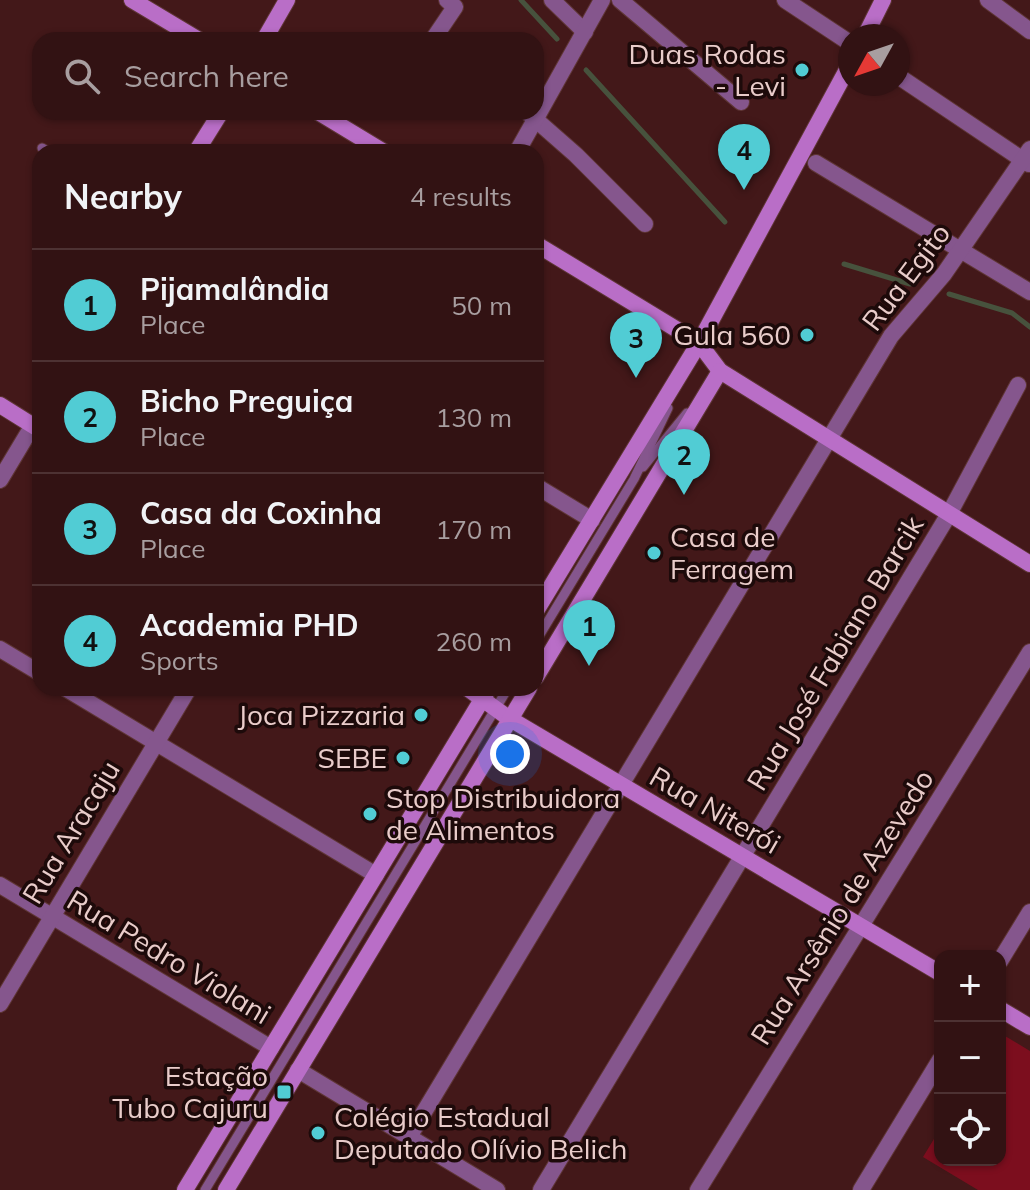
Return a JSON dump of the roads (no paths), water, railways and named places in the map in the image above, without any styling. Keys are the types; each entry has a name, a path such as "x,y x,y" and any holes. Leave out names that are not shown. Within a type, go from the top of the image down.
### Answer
{"street":[{"path":"132,0 186,32"},
{"path":"269,32 287,0"},
{"path":"438,32 455,7 447,0"},
{"path":"552,0 585,32"},
{"path":"544,96 602,0"},
{"path":"620,0 741,102"},
{"path":"785,0 838,35"},
{"path":"871,24 883,0"},
{"path":"988,0 1030,31"},
{"path":"910,84 1027,158"},
{"path":"544,598 699,343 838,86"},
{"path":"201,144 216,120"},
{"path":"329,120 360,144"},
{"path":"520,144 530,120"},
{"path":"537,120 645,224"},
{"name":"Rua Egito","path":"409,1137 899,325 936,283 1027,158"},
{"path":"816,163 1030,292"},
{"path":"544,249 699,343 720,371 1030,564"},
{"path":"544,664 720,371"},
{"name":"Rua José Fabiano Barcik","path":"541,1190 949,514 1018,385"},
{"path":"0,405 32,420"},
{"path":"0,480 32,432"},
{"path":"544,491 592,520"},
{"path":"0,649 32,668"},
{"name":"Rua Arsênio de Azevedo","path":"698,1190 1030,652"},
{"path":"78,696 376,875"},
{"name":"Rua Aracaju","path":"0,1004 184,696"},
{"path":"226,1190 524,696"},
{"path":"185,1190 376,875 489,698"},
{"name":"Rua Niterói","path":"489,698 510,719 934,969"},
{"name":"Rua Pedro Violani","path":"0,885 271,1048"},
{"path":"1006,951 1030,912"},
{"path":"1006,1013 1030,1027"},
{"path":"298,1070 497,1190"},
{"path":"861,1190 934,1070"}],"lane":[{"path":"544,628 634,479 699,343"},
{"path":"634,479 720,371"},
{"path":"205,1190 489,698"}],"waterway":[{"path":"521,0 557,39"},
{"path":"586,70 725,222"},
{"path":"844,264 910,284"},
{"path":"949,294 1012,313 1030,327"}],"place":[{"name":"Duas Rodas - Levi","path":"802,70"},
{"name":"Academia PHD","path":"744,190"},
{"name":"Gula 560","path":"807,335"},
{"name":"Casa da Coxinha","path":"636,378"},
{"name":"Bicho Preguiça","path":"684,495"},
{"name":"Casa de Ferragem","path":"654,553"},
{"name":"Pijamalândia","path":"589,666"},
{"name":"Joca Pizzaria","path":"421,715"},
{"name":"SEBE","path":"403,758"},
{"name":"Stop Distribuidora de Alimentos","path":"370,814"},
{"name":"Estação Tubo Cajuru","path":"284,1092"},
{"name":"Colégio Estadual Deputado Olívio Belich","path":"318,1133"}]}
